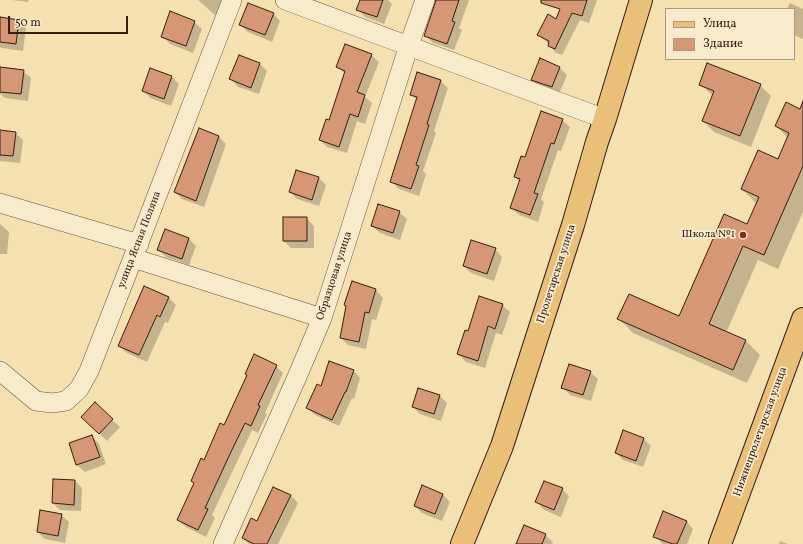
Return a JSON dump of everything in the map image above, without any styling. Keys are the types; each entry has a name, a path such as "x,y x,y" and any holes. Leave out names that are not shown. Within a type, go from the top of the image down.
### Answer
{"main road":[{"name":"Пролетарская улица","path":"462,544 502,446 573,225 641,0"},
{"name":"Нижнепролетарская улица","path":"720,544 803,319"}],"street":[{"name":"улица Ясная Поляна","path":"0,371 36,401 52,404 66,401 79,389 89,371 232,0"},
{"path":"285,0 606,119"},
{"name":"Образцовая улица","path":"223,544 322,318 409,45 425,0"},
{"path":"0,203 322,318"}],"building":[{"path":"360,0 383,0 377,17 356,10"},
{"path":"436,0 459,0 452,21 455,22 447,44 424,36"},
{"path":"541,0 587,0 582,16 572,13 555,49 548,46 549,41 537,35 548,14 556,19 560,9 541,3"},
{"path":"248,3 274,13 265,35 239,25"},
{"path":"170,11 195,21 186,46 161,37"},
{"path":"0,17 19,20 16,44 0,42"},
{"path":"345,44 372,54 357,92 365,95 358,117 350,114 339,147 319,140 326,119 329,120 345,71 336,67"},
{"path":"239,55 260,63 251,88 229,79"},
{"path":"540,58 560,67 552,87 531,80"},
{"path":"707,63 761,84 740,136 702,121 714,91 699,85"},
{"path":"0,67 24,70 21,94 0,92"},
{"path":"150,68 172,76 164,99 142,91"},
{"path":"417,72 441,80 427,124 429,125 416,165 419,166 411,189 390,182 417,97 410,95"},
{"name":"Школа №1","path":"803,101 803,166 764,255 743,246 709,324 746,340 733,370 617,319 629,294 679,316 724,214 747,224 759,197 741,189 758,150 778,159 789,133 775,126 786,102 800,109"},
{"path":"541,111 563,119 554,144 551,143 534,193 538,194 530,215 510,208 520,179 514,177 521,156 525,157"},
{"path":"199,128 219,136 196,201 174,192"},
{"path":"0,130 16,132 13,156 0,155"},
{"path":"296,170 319,177 312,200 289,192"},
{"path":"378,204 400,211 393,233 371,226"},
{"path":"283,217 307,217 307,241 283,241"},
{"path":"165,229 189,238 182,259 157,250"},
{"path":"471,240 496,248 487,274 463,266"},
{"path":"352,281 376,289 369,313 365,312 359,342 340,338 346,306 344,305"},
{"path":"144,286 169,297 160,317 157,315 139,355 118,346"},
{"path":"479,296 503,304 495,329 488,326 478,361 457,354 465,330 468,331"},
{"path":"254,354 277,365 258,405 260,406 251,426 245,423 230,454 205,508 208,509 198,530 177,520 194,483 191,481 201,458 204,460 220,423 224,425 247,375 245,374"},
{"path":"329,361 354,370 346,392 332,420 306,408 317,384 321,386"},
{"path":"569,364 591,371 583,395 561,388"},
{"path":"418,388 440,395 434,414 412,407"},
{"path":"95,402 113,419 99,434 81,417"},
{"path":"623,430 644,438 636,461 615,453"},
{"path":"92,435 100,457 76,465 69,443"},
{"path":"53,479 75,480 74,505 52,503"},
{"path":"544,481 563,488 554,510 535,502"},
{"path":"422,485 443,494 435,514 414,506"},
{"path":"273,487 291,495 267,544 254,544 242,538 251,518 257,521"},
{"path":"40,510 62,514 58,536 37,532"},
{"path":"663,511 687,521 677,544 653,537"},
{"path":"524,525 546,534 542,544 516,544"}],"place":[{"name":"Школа №1","path":"743,235"}]}
